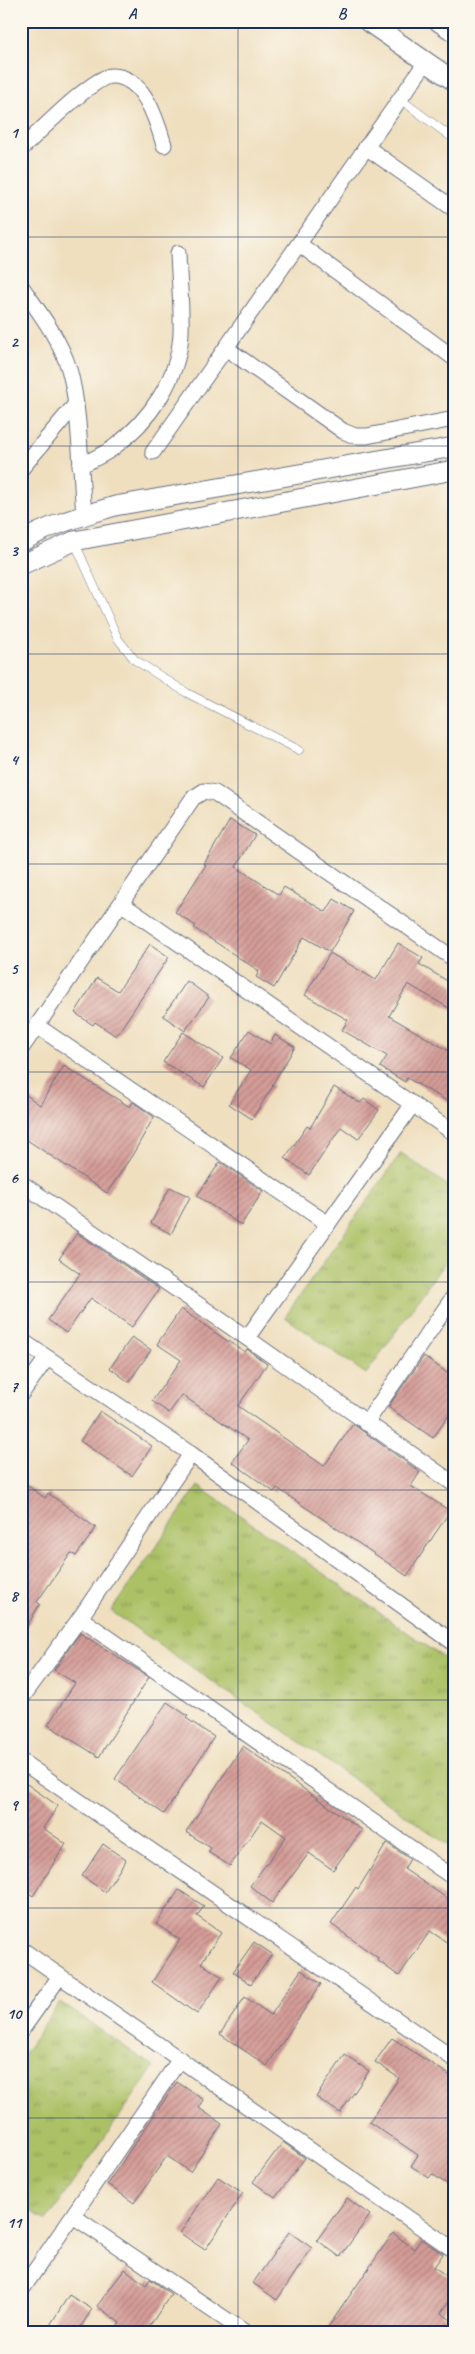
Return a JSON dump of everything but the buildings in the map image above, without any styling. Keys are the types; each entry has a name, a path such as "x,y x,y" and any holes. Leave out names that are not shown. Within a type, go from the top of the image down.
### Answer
{"street":[{"path":"367,21 454,81"},
{"path":"438,21 454,32"},
{"path":"153,452 426,62"},
{"path":"21,149 95,82 111,76 128,81 143,94 154,113 164,145"},
{"path":"366,147 454,209"},
{"path":"299,244 454,358"},
{"path":"80,466 112,448 139,425 161,397 176,365 181,334 178,253"},
{"path":"21,286 48,326 68,369 75,405 84,515"},
{"path":"226,348 329,422 355,436 366,436 454,419"},
{"path":"21,469 75,405"},
{"path":"21,542 41,530 72,518 116,506 454,447"},
{"path":"21,565 74,541 454,470"},
{"path":"21,1049 193,798 204,791 215,793 454,959"},
{"path":"122,904 454,1133"},
{"path":"37,1026 328,1224"},
{"path":"247,1338 414,1104"},
{"path":"21,1183 247,1338 454,1484"},
{"path":"366,1422 451,1305"},
{"path":"21,1340 191,1454 454,1642"},
{"path":"21,1394 47,1358"},
{"path":"21,1699 80,1618 191,1454"},
{"path":"80,1618 454,1878"},
{"path":"21,1761 454,2059"},
{"path":"21,1949 454,2250"},
{"path":"21,2032 60,1976"},
{"path":"21,2291 180,2059"},
{"path":"73,2216 246,2333"}],"lane":[{"path":"400,99 454,139"},
{"path":"74,541 118,639 135,660 187,693 299,750"}],"green space":[{"path":"401,1153 454,1190 454,1249 366,1374 285,1317"},
{"path":"198,1486 454,1665 454,1849 111,1611"},
{"path":"60,2002 154,2067 46,2221 21,2204 21,2058"}]}
